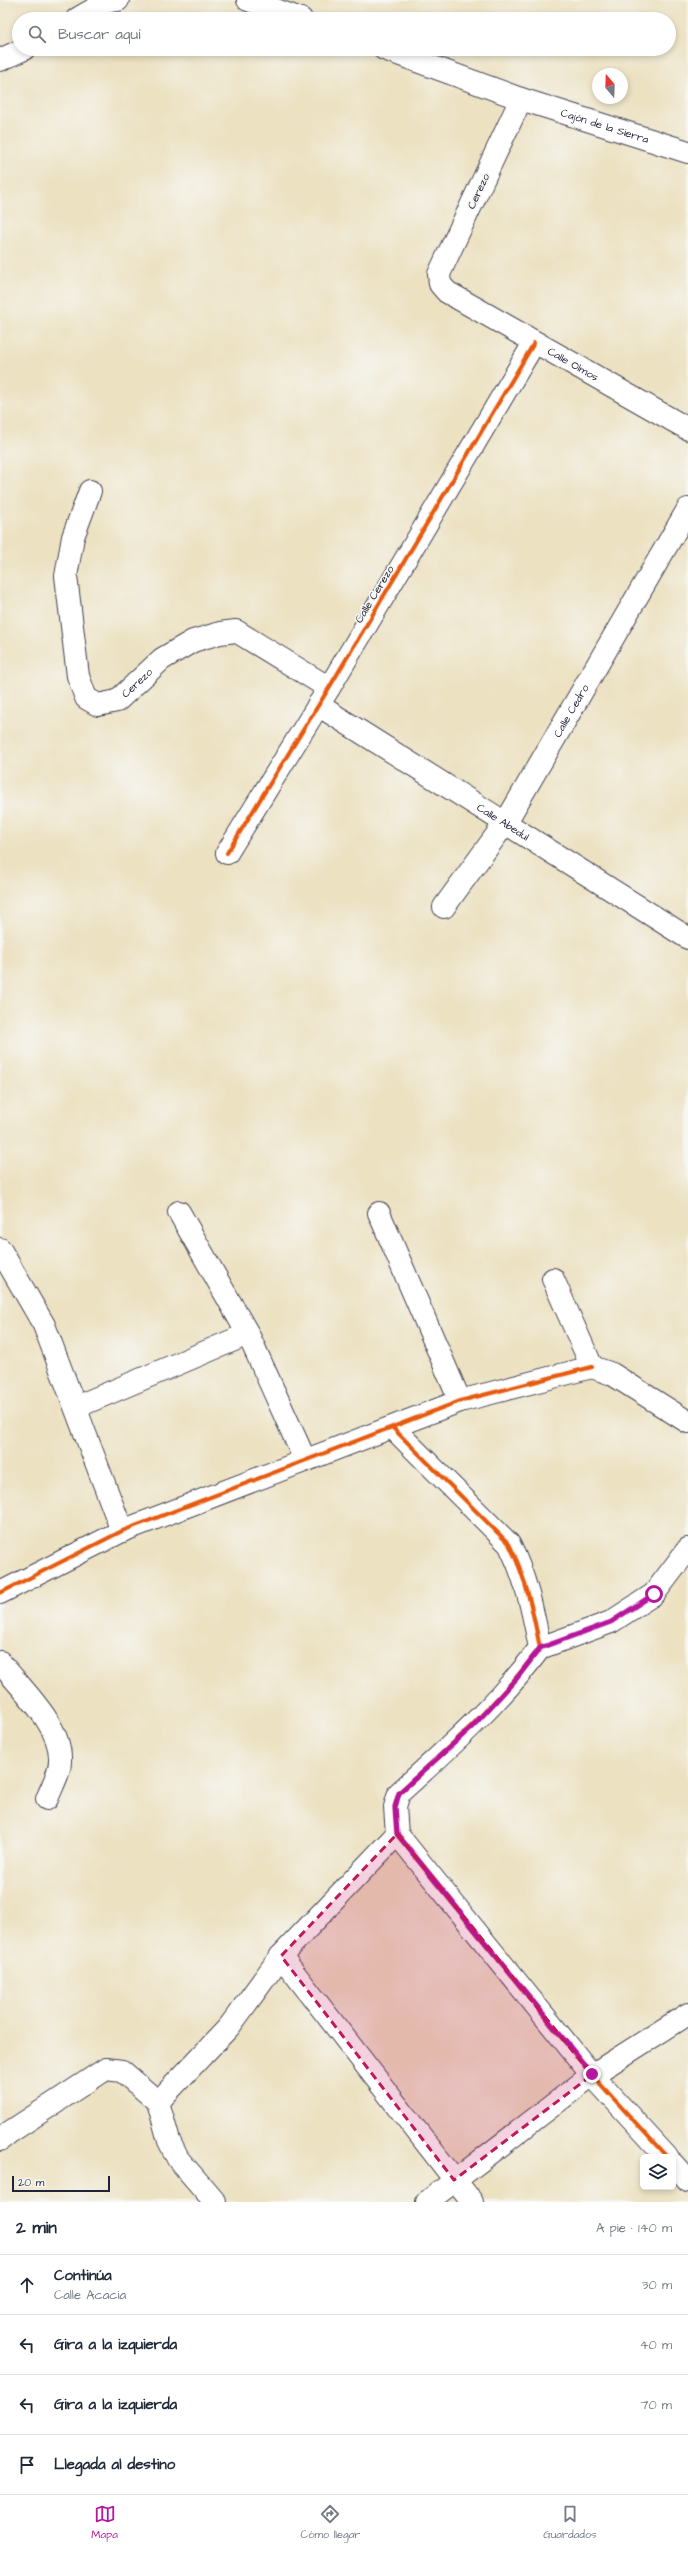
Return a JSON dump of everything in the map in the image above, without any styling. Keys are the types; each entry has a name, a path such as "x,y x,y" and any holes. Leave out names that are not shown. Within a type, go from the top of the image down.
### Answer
{"street":[{"path":"89,12 110,0"},
{"path":"248,0 281,12"},
{"path":"0,60 12,54"},
{"name":"Cajón de la Sierra","path":"403,56 521,99 688,152"},
{"name":"Cerezo","path":"440,284 439,274 521,99"},
{"name":"Calle Olmos","path":"440,284 447,292 534,343 688,429"},
{"name":"Calle Cerezo","path":"227,853 324,697 534,343"},
{"name":"Cerezo","path":"90,491 73,537 66,576 78,676 86,698 98,705 117,701 162,659 193,641 236,631 324,697"},
{"name":"Calle Cedro","path":"444,907 506,822 688,509"},
{"name":"Calle Abedul","path":"324,697 506,822 688,938"},
{"path":"180,1212 248,1334 305,1460"},
{"path":"379,1213 460,1401"},
{"path":"0,1249 44,1325 122,1531"},
{"path":"553,1279 592,1367"},
{"path":"76,1407 248,1334"},
{"path":"0,1593 122,1531 305,1460 393,1428 460,1401 592,1367 612,1374 688,1422"},
{"path":"393,1428 509,1544 518,1561 529,1596 540,1648"},
{"path":"663,2154 592,2074 397,1834 395,1807 399,1793 473,1726 517,1678 540,1648 611,1622 654,1594 688,1549"},
{"path":"0,1662 52,1726 60,1748 60,1763 47,1799"},
{"path":"158,2102 229,2026 281,1956 397,1834"},
{"path":"281,1956 472,2202"},
{"path":"427,2202 592,2074 688,2014"},
{"path":"0,2140 106,2069 122,2071 158,2102 169,2141 178,2159 215,2202"},
{"path":"676,2167 688,2181"}],"highlighted area":[{"path":"397,1834 592,2075 454,2180 281,1956"}],"cycle path":[{"path":"227,853 329,688 534,343"},
{"path":"0,1593 122,1531 460,1401 592,1367"},
{"path":"393,1428 509,1544 520,1569 532,1608 540,1648 491,1706 399,1793 395,1807 397,1834 592,2075 664,2154"}],"route":[{"path":"592,2074 397,1834 395,1807 399,1793 473,1726 517,1678 540,1648 611,1622 654,1594"}]}
